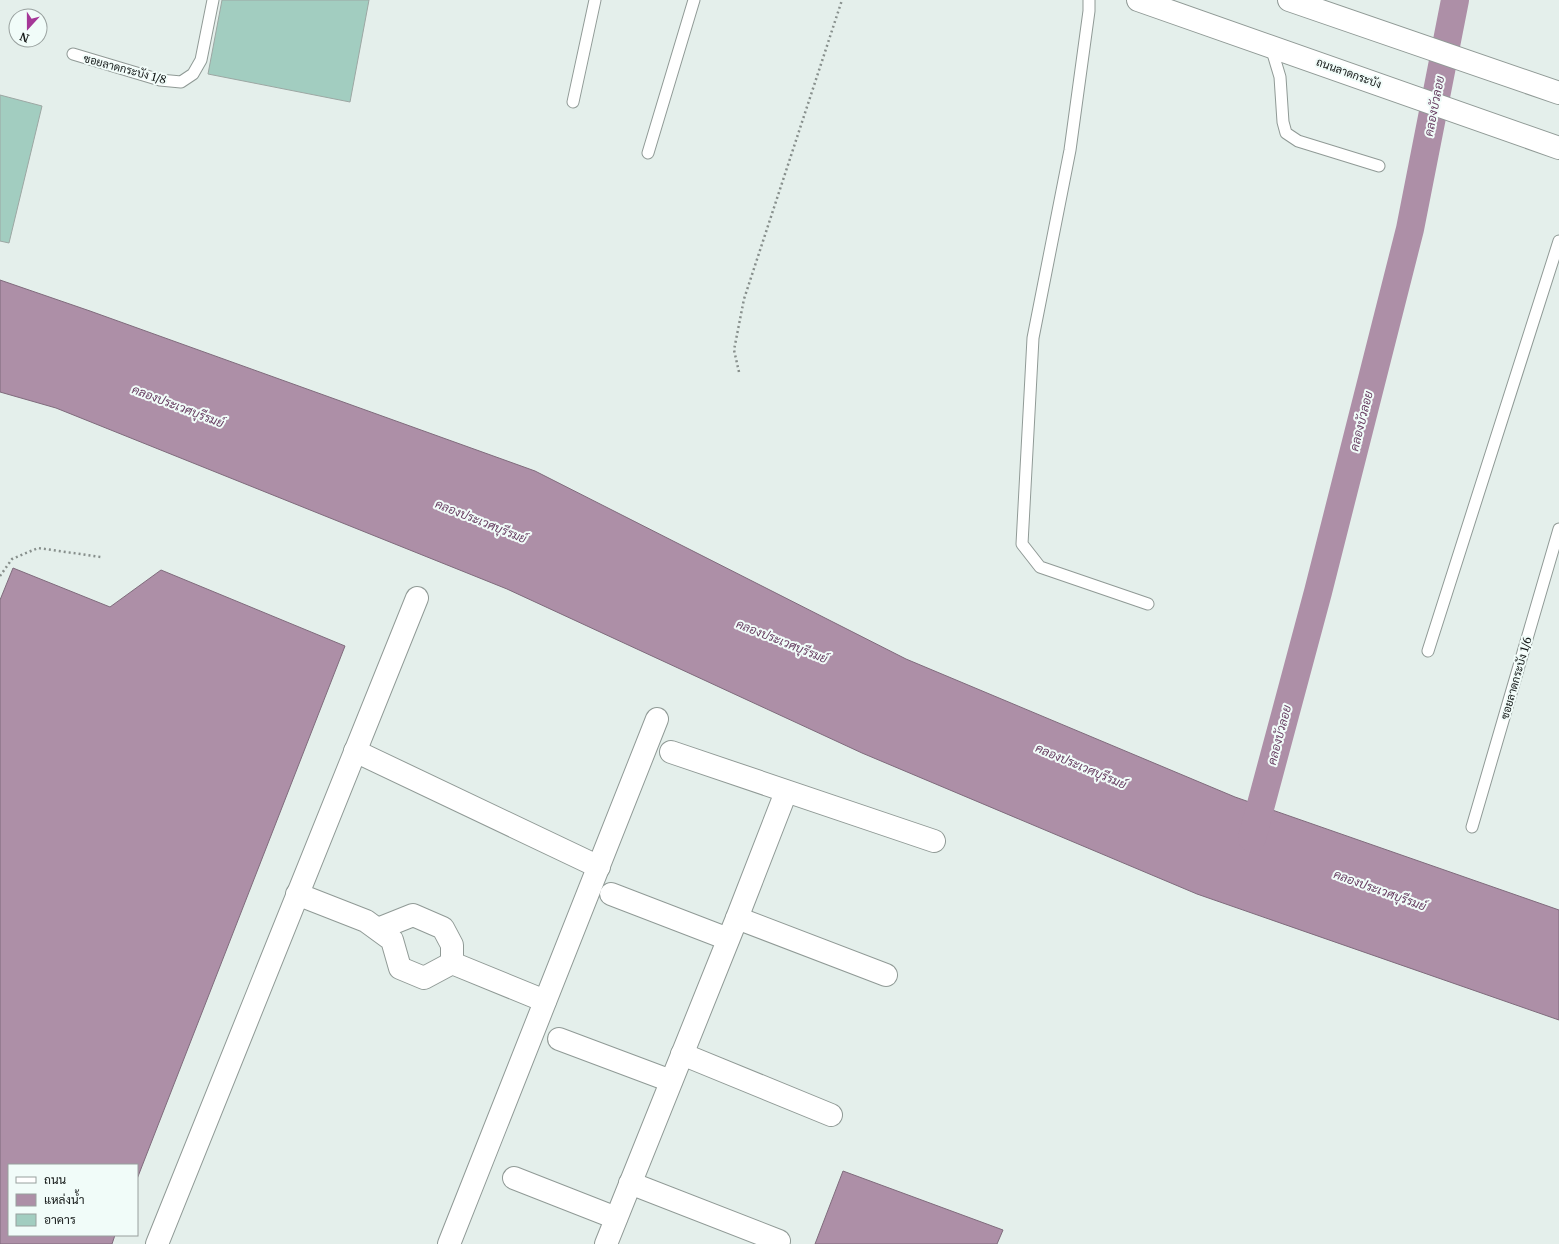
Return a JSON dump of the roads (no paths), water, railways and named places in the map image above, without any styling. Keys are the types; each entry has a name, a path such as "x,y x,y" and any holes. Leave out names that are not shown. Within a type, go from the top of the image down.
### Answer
{"street":[{"name":"ถนนลาดกระบัง","path":"1138,0 1313,60 1550,145"},
{"path":"1289,0 1555,91"},
{"path":"157,1244 417,598"},
{"path":"449,1244 657,719"},
{"path":"355,750 599,867"},
{"path":"671,752 934,841"},
{"path":"606,1244 786,792"},
{"path":"297,894 366,921 378,929 392,940 400,968 424,978 452,963"},
{"path":"611,894 728,939"},
{"path":"378,929 413,915 443,928 452,945 452,963"},
{"path":"737,918 886,975"},
{"path":"452,963 545,1001"},
{"path":"559,1039 671,1081"},
{"path":"682,1054 831,1115"},
{"path":"514,1178 616,1218"},
{"path":"630,1183 779,1241"}],"lane":[{"name":"ซอยลาดกระบัง 1/8","path":"73,54 160,80 181,82 193,74 201,60 213,0"},
{"path":"573,102 595,0"},
{"path":"648,153 694,0"},
{"path":"1089,0 1090,11 1070,150 1033,338 1022,544 1040,568 1148,604"},
{"path":"1271,46 1280,77 1283,122 1286,133 1298,141 1379,166"},
{"path":"1428,652 1559,241"},
{"name":"ซอยลาดกระบัง 1/6","path":"1472,827 1559,529"}],"water":[{"name":"คลองประเวศบุรีรมย์","path":"0,280 535,471 906,659 1235,797 1559,910 1559,1020 1197,894 862,753 507,589 56,408 0,392"},
{"path":"13,568 110,607 161,570 345,646 138,1176 138,1164 8,1164 8,1236 115,1236 112,1244 0,1244 0,600"},
{"path":"843,1171 1003,1230 997,1244 815,1244"}],"waterway":[{"name":"คลองบัวลอย","path":"1252,838 1318,592 1410,229 1455,0"}]}
